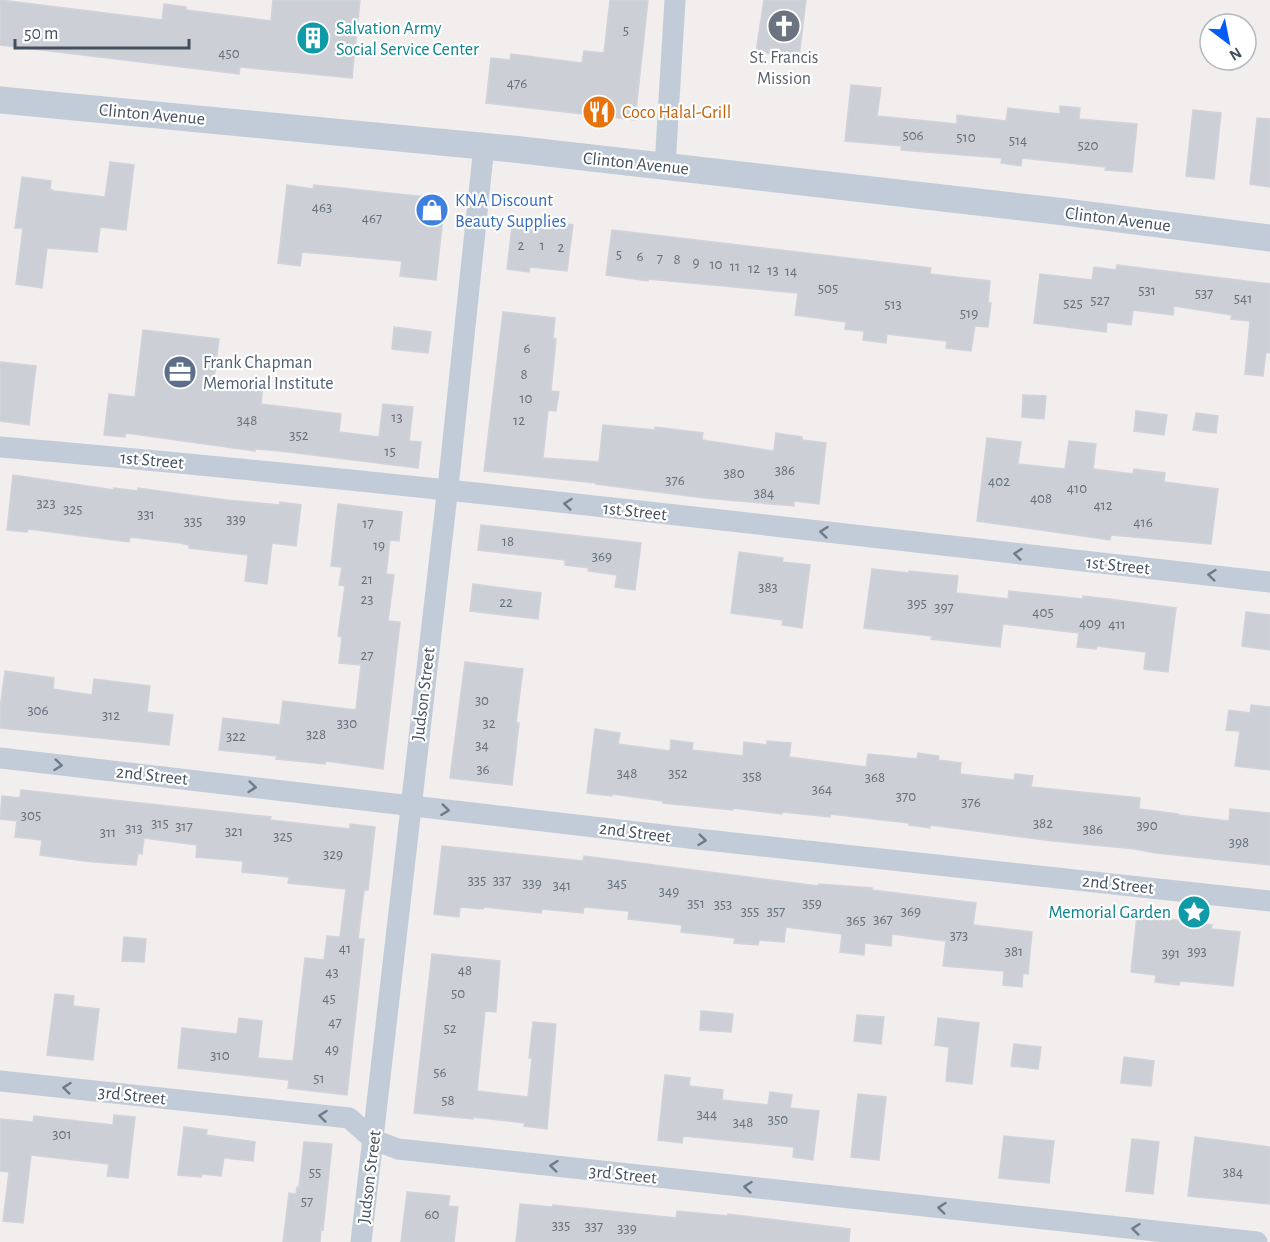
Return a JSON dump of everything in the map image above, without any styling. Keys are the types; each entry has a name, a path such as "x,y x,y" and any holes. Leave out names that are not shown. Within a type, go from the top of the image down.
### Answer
{"street":[{"path":"665,166 675,0"},
{"name":"Clinton Avenue","path":"0,100 484,146 1065,212 1270,238"},
{"name":"Judson Street","path":"361,1242 484,146"},
{"name":"1st Street","path":"0,447 204,464 1270,582"},
{"name":"2nd Street","path":"0,758 383,801 410,806 1270,901"},
{"name":"3rd Street","path":"0,1081 349,1118 374,1140 398,1149 1257,1242"}],"building":[{"path":"0,0 162,20 164,4 186,7 186,10 271,21 273,0 360,0 352,78 240,67 239,74 0,45"},
{"path":"610,0 648,0 635,120 486,103 491,58 510,60 511,54 582,63 584,51 604,53"},
{"name":"St. Francis Mission","path":"764,0 806,0 799,57 756,52"},
{"path":"851,85 881,88 877,116 957,124 957,115 1006,121 1008,108 1060,114 1060,106 1080,108 1079,119 1137,124 1132,172 1022,158 1021,166 1001,163 1002,158 901,150 902,146 845,141"},
{"path":"1193,110 1221,113 1214,179 1186,176"},
{"path":"1257,118 1270,119 1270,187 1250,184"},
{"path":"110,162 134,165 126,230 100,227 97,252 47,248 42,288 16,284 23,228 15,228 22,177 51,181 50,189 54,191 105,197"},
{"path":"287,185 313,189 314,185 445,199 436,280 400,276 402,261 302,252 300,266 278,263"},
{"path":"513,218 573,225 567,271 530,267 529,272 507,269"},
{"path":"612,230 931,268 930,274 990,281 988,303 991,303 988,327 975,326 971,351 946,348 947,341 887,334 886,343 863,340 864,331 845,329 846,322 795,315 798,293 648,279 648,281 606,275"},
{"path":"1117,265 1270,284 1270,353 1266,352 1263,376 1245,374 1250,321 1231,319 1232,315 1174,306 1173,315 1133,310 1131,325 1107,322 1106,332 1034,323 1040,274 1092,280 1094,267 1116,270"},
{"path":"503,312 555,318 553,338 556,339 551,391 559,392 556,411 548,410 543,458 599,462 603,425 655,430 655,427 703,433 702,440 774,451 776,433 802,437 802,440 826,443 819,504 794,501 794,506 705,498 484,471"},
{"path":"394,327 431,332 428,353 392,349"},
{"path":"143,330 219,339 214,379 263,385 261,404 341,414 339,432 379,437 383,404 413,407 409,441 421,442 418,468 280,451 255,449 255,451 126,433 125,437 104,435 109,394 135,397"},
{"path":"0,362 36,366 29,425 0,421"},
{"path":"1023,395 1046,396 1044,419 1022,417"},
{"path":"1136,411 1167,415 1164,435 1134,431"},
{"path":"1196,413 1218,416 1216,433 1193,430"},
{"path":"987,438 1021,442 1018,464 1065,469 1069,441 1096,444 1093,469 1133,474 1134,469 1165,473 1164,482 1218,489 1211,544 1111,535 1110,540 977,521"},
{"path":"13,475 114,490 114,488 138,491 138,488 226,500 301,505 296,546 272,543 267,584 245,581 248,555 189,548 189,545 180,543 130,537 129,542 28,529 27,532 7,530"},
{"path":"338,504 402,512 399,541 390,540 386,574 394,575 388,621 400,622 383,769 326,761 325,764 276,759 277,756 219,750 223,718 280,725 283,701 356,710 361,665 339,663 342,637 338,636 345,586 339,585 342,567 331,566"},
{"path":"481,525 641,543 635,590 615,587 617,575 565,565 565,560 478,550"},
{"path":"739,552 783,558 782,562 810,565 802,628 782,625 783,620 731,613"},
{"path":"872,569 958,576 956,593 1008,599 1009,591 1083,599 1083,596 1176,608 1168,672 1144,669 1146,652 1097,646 1096,649 1077,647 1079,633 1003,624 1000,647 864,628"},
{"path":"473,584 541,593 538,619 470,611"},
{"path":"1246,612 1270,615 1270,650 1242,646"},
{"path":"465,662 523,669 516,723 519,723 512,785 450,778"},
{"path":"5,671 54,678 53,689 92,695 94,679 150,686 147,712 173,715 169,745 0,728"},
{"path":"1251,705 1270,707 1270,770 1235,766 1240,731 1226,730 1229,710 1250,713"},
{"path":"595,729 620,733 618,744 670,751 671,740 693,743 692,750 743,756 744,742 767,745 767,741 791,743 789,757 866,767 868,754 917,759 918,753 939,756 938,760 961,763 960,774 1014,780 1015,774 1033,776 1031,787 1140,798 1139,809 1229,821 1230,809 1270,813 1270,865 930,825 930,828 909,825 909,823 830,814 830,817 733,808 733,810 663,803 663,801 612,794 612,796 587,793"},
{"path":"21,790 271,817 270,820 350,829 350,824 375,827 368,890 364,890 358,939 364,939 347,1095 288,1088 289,1080 178,1068 182,1028 237,1034 239,1018 262,1021 258,1058 293,1061 305,958 324,960 327,936 340,937 346,889 288,883 289,877 242,872 243,861 196,857 197,845 144,838 142,854 138,853 136,865 40,855 42,840 15,837 17,821 0,819 2,796 20,798"},
{"path":"442,846 583,861 584,856 818,886 819,884 872,888 872,890 976,903 973,925 1032,932 1028,974 1023,973 1022,987 1003,985 1004,971 943,966 946,941 892,934 891,946 865,943 864,955 840,952 842,934 786,927 784,942 759,940 758,945 734,943 735,938 681,932 682,925 628,919 629,911 584,907 583,913 542,909 541,913 460,907 459,917 434,914"},
{"path":"1137,915 1212,925 1211,929 1240,932 1233,986 1180,981 1179,985 1155,982 1156,975 1131,972"},
{"path":"124,937 146,939 144,962 122,961"},
{"path":"432,954 500,961 496,1012 485,1011 477,1091 528,1097 533,1022 556,1024 547,1129 524,1126 525,1123 414,1113"},
{"path":"55,994 74,996 73,1006 99,1009 93,1060 47,1055"},
{"path":"701,1011 733,1014 731,1032 700,1030"},
{"path":"857,1015 884,1017 881,1044 854,1041"},
{"path":"938,1018 979,1023 972,1084 946,1081 949,1047 935,1045"},
{"path":"1014,1044 1041,1047 1038,1069 1011,1066"},
{"path":"1124,1057 1154,1061 1151,1086 1121,1083"},
{"path":"665,1075 690,1078 689,1086 723,1090 722,1100 768,1105 770,1092 792,1095 790,1108 819,1111 813,1160 793,1157 794,1147 683,1136 682,1143 658,1140"},
{"path":"858,1094 886,1097 879,1160 851,1157"},
{"path":"114,1115 135,1117 128,1178 107,1176 109,1164 31,1155 23,1223 3,1221 9,1172 0,1171 0,1119 33,1122 34,1116 113,1125"},
{"path":"184,1127 207,1130 206,1135 255,1142 253,1161 224,1158 221,1176 178,1175"},
{"path":"1004,1136 1054,1141 1049,1183 999,1178"},
{"path":"1195,1137 1270,1147 1270,1204 1188,1196"},
{"path":"1132,1139 1159,1142 1153,1194 1126,1191"},
{"path":"304,1142 332,1144 323,1230 321,1229 320,1242 283,1242 289,1193 296,1194 297,1187 299,1187"},
{"path":"407,1192 450,1196 448,1206 458,1207 454,1242 401,1242"},
{"path":"520,1204 552,1207 553,1205 676,1218 677,1211 728,1216 728,1214 850,1229 849,1242 516,1242"}],"place":[{"name":"St. Francis Mission","path":"784,26"},
{"name":"Salvation Army Social Service Center","path":"313,38"},
{"name":"Coco Halal-Grill","path":"599,112"},
{"name":"KNA Discount Beauty Supplies","path":"432,210"},
{"name":"Frank Chapman Memorial Institute","path":"180,372"},
{"name":"Memorial Garden","path":"1194,912"}]}
